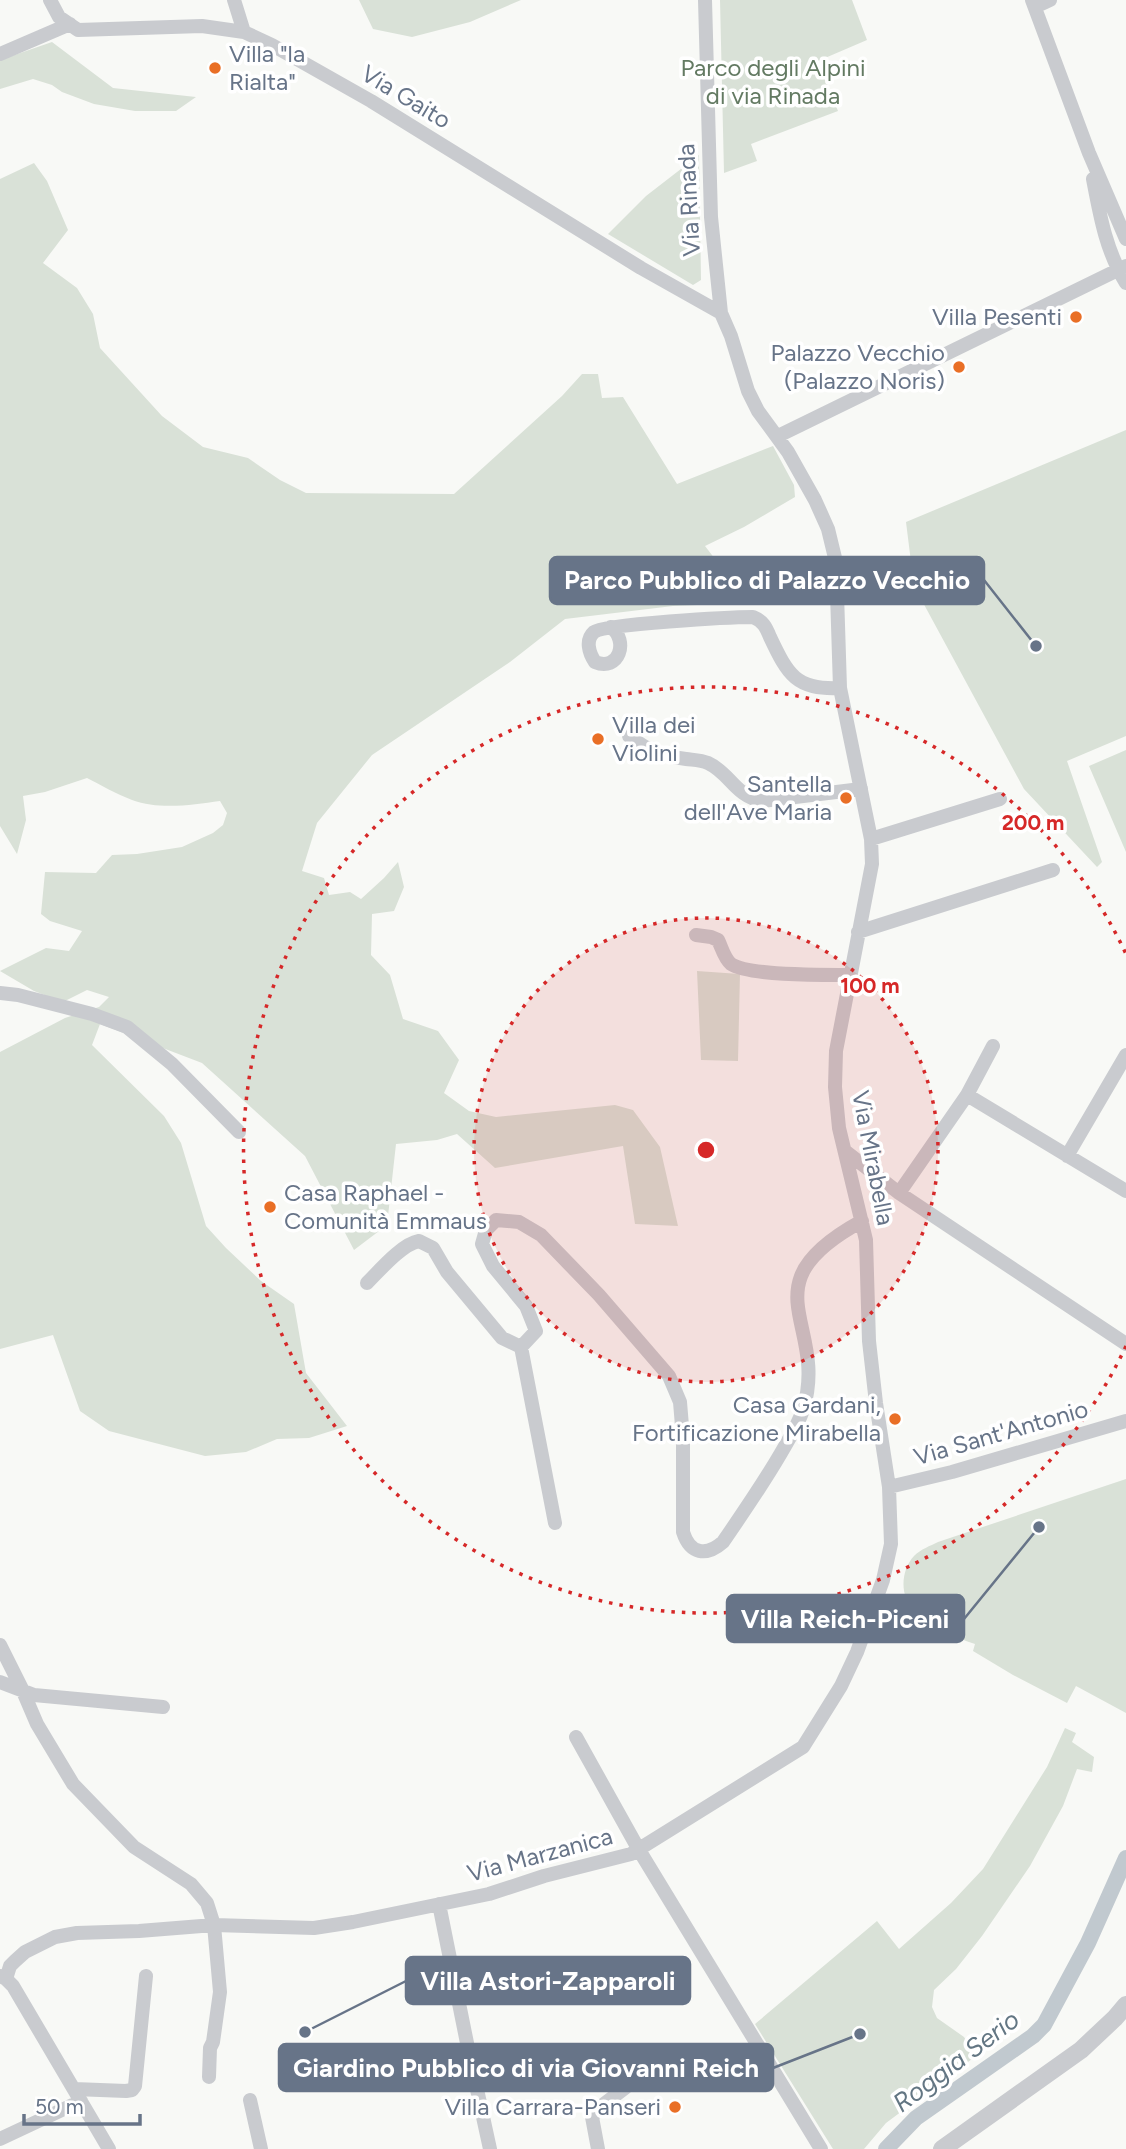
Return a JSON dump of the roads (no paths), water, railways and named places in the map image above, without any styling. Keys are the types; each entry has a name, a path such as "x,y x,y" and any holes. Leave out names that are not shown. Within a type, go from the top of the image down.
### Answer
{"street":[{"path":"50,0 60,17 70,24"},
{"path":"234,0 244,32"},
{"name":"Via Rinada","path":"705,0 711,217 721,313"},
{"path":"1050,0 1034,4 1089,153 1126,239"},
{"path":"0,54 70,24"},
{"name":"Via Gaito","path":"70,24 78,30 202,26 244,32 371,101 641,268 721,313"},
{"path":"778,436 1024,316 1123,273 1102,229 1089,153"},
{"name":"Via Mirabella","path":"721,313 732,336 748,391 815,500 828,529 836,562 841,688 871,839 872,864 850,975 836,1063 835,1087 839,1128 862,1222 867,1260 872,1373 889,1487"},
{"path":"611,627 753,617 761,620 779,656 796,679 808,687 841,688"},
{"path":"629,736 653,753 705,761 751,799 762,801 861,789"},
{"path":"871,839 1000,799"},
{"path":"858,932 1053,870"},
{"path":"696,935 718,940 726,958 738,967 775,972 850,975"},
{"path":"0,993 92,1014 127,1027 172,1064 239,1132"},
{"path":"899,1194 967,1096 993,1046"},
{"path":"1068,1156 1126,1055"},
{"path":"967,1096 1126,1191"},
{"path":"845,1151 899,1194 1126,1344"},
{"path":"521,1347 536,1331 526,1306 493,1266 482,1244 486,1230 496,1220 519,1222 541,1235 599,1295 669,1376 680,1402 683,1438 683,1532 686,1542 694,1549 703,1552 714,1550 723,1542 767,1476 802,1410 807,1390 807,1368 796,1305 796,1289 803,1271 824,1246 862,1222"},
{"path":"367,1283 396,1255 413,1242 419,1241 433,1248 447,1272 502,1338 521,1347"},
{"path":"521,1347 555,1523"},
{"name":"Via Sant'Antonio","path":"889,1487 952,1472 1126,1421"},
{"name":"Via Marzanica","path":"3,1977 25,1952 55,1937 76,1933 214,1925 314,1927 353,1922 489,1894 639,1850 803,1747 841,1686 870,1622 891,1544 889,1487"},
{"path":"0,1645 37,1724 73,1784 134,1847 191,1884 207,1903 214,1925 220,1992 213,2042 209,2048 209,2077"},
{"path":"0,1682 34,1695 163,1707"},
{"path":"576,1737 639,1850 821,2149"},
{"path":"439,1904 490,2149"},
{"path":"0,2139 77,2095 132,2090 135,2086 146,1976"},
{"path":"3,1977 109,2149"},
{"path":"942,2149 1081,2050 1126,2005"},
{"path":"598,2149 593,2117 600,2107 625,2088"},
{"path":"250,2100 261,2149"}],"waterway":[{"name":"Roggia Serio","path":"886,2149 916,2118 1033,2036 1044,2025 1088,1943 1126,1858"}],"place":[{"name":"Villa \"la Rialta\"","path":"215,68"},
{"name":"Villa Pesenti","path":"1076,317"},
{"name":"Palazzo Vecchio (Palazzo Noris)","path":"959,367"},
{"name":"Parco Pubblico di Palazzo Vecchio","path":"1036,646"},
{"name":"Villa dei Violini","path":"598,739"},
{"name":"Santella dell'Ave Maria","path":"846,798"},
{"name":"Casa Raphael - Comunità Emmaus","path":"270,1207"},
{"name":"Casa Gardani, Fortificazione Mirabella","path":"895,1419"},
{"name":"Villa Reich-Piceni","path":"1039,1527"},
{"name":"Villa Astori-Zapparoli","path":"305,2032"},
{"name":"Giardino Pubblico di via Giovanni Reich","path":"860,2034"},
{"name":"Villa Carrara-Panseri","path":"675,2107"}],"park label":[{"name":"Parco degli Alpini di via Rinada","path":"773,82"}]}
